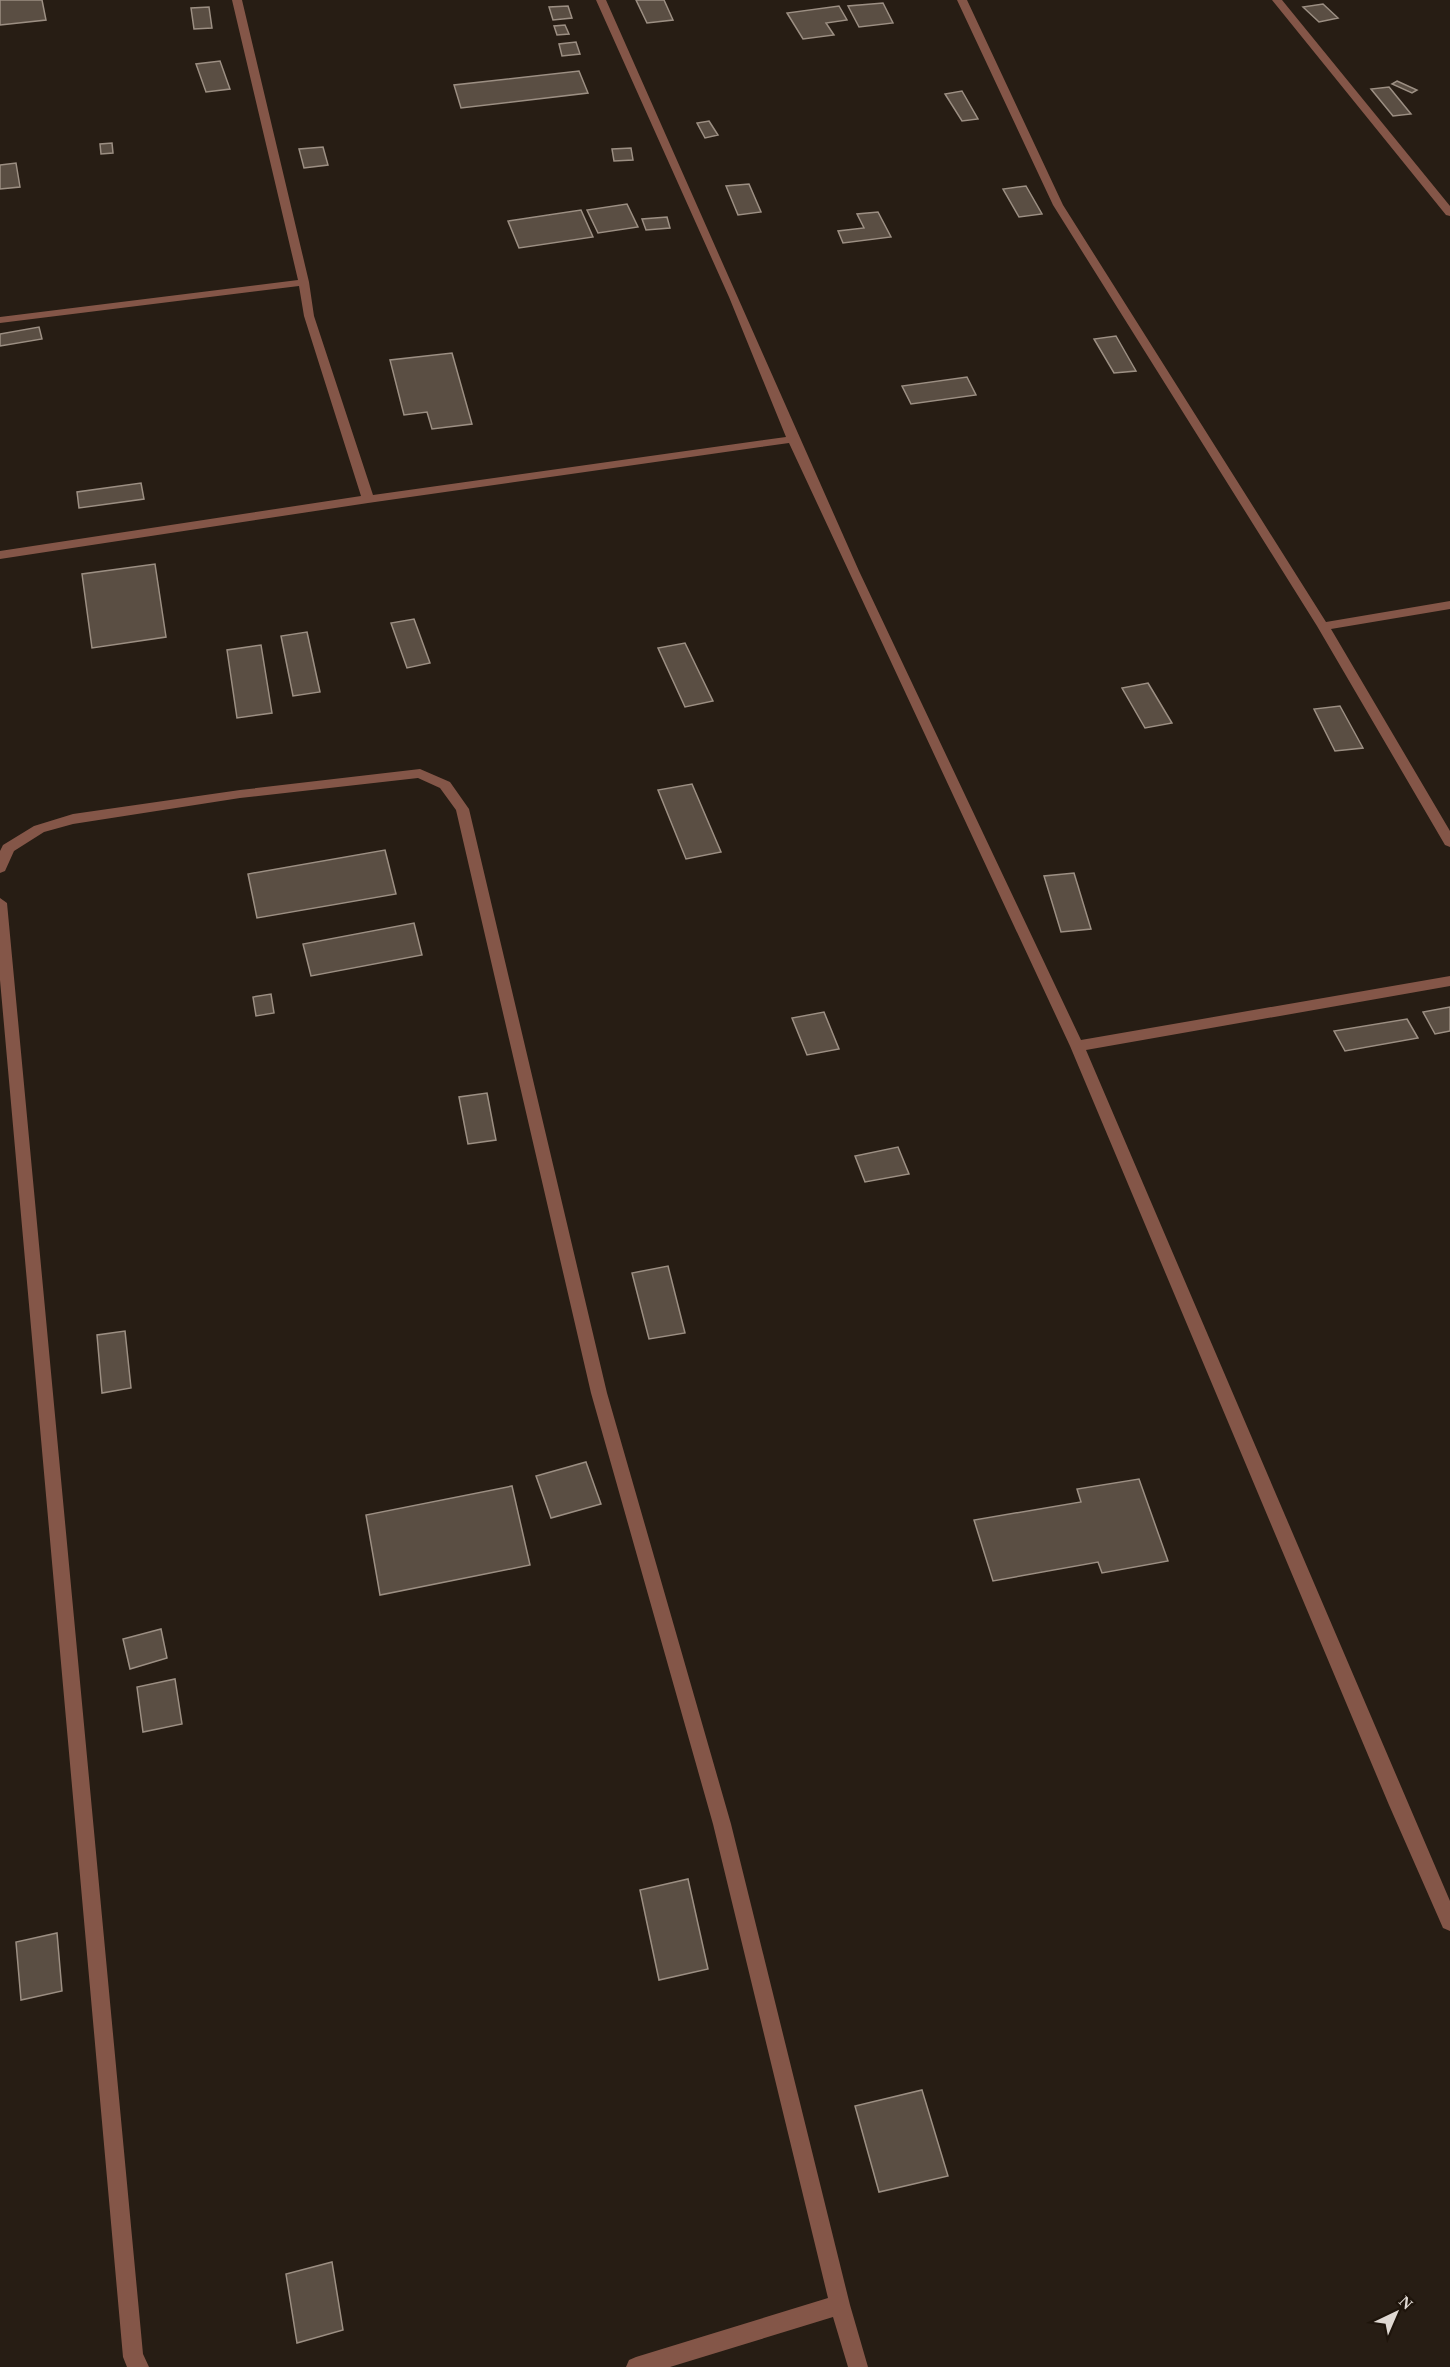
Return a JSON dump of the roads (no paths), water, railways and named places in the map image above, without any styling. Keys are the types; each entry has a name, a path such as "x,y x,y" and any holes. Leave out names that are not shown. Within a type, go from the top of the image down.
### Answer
{"street":[{"path":"237,0 304,282 309,316 368,500"},
{"path":"600,0 734,297 793,439 1077,1046 1398,1805 1450,1922"},
{"path":"967,0 1058,206 1323,626 1450,842"},
{"path":"1277,0 1450,213"},
{"path":"0,320 304,282"},
{"path":"0,555 793,439"},
{"path":"1323,626 1450,604"},
{"path":"0,868 8,848 39,829 73,819 240,794 420,773 445,785 462,809 599,1393 722,1824 840,2306 858,2367"},
{"path":"0,903 133,2357 139,2367"},
{"path":"1077,1046 1450,981"},
{"path":"636,2367 840,2306"}]}
